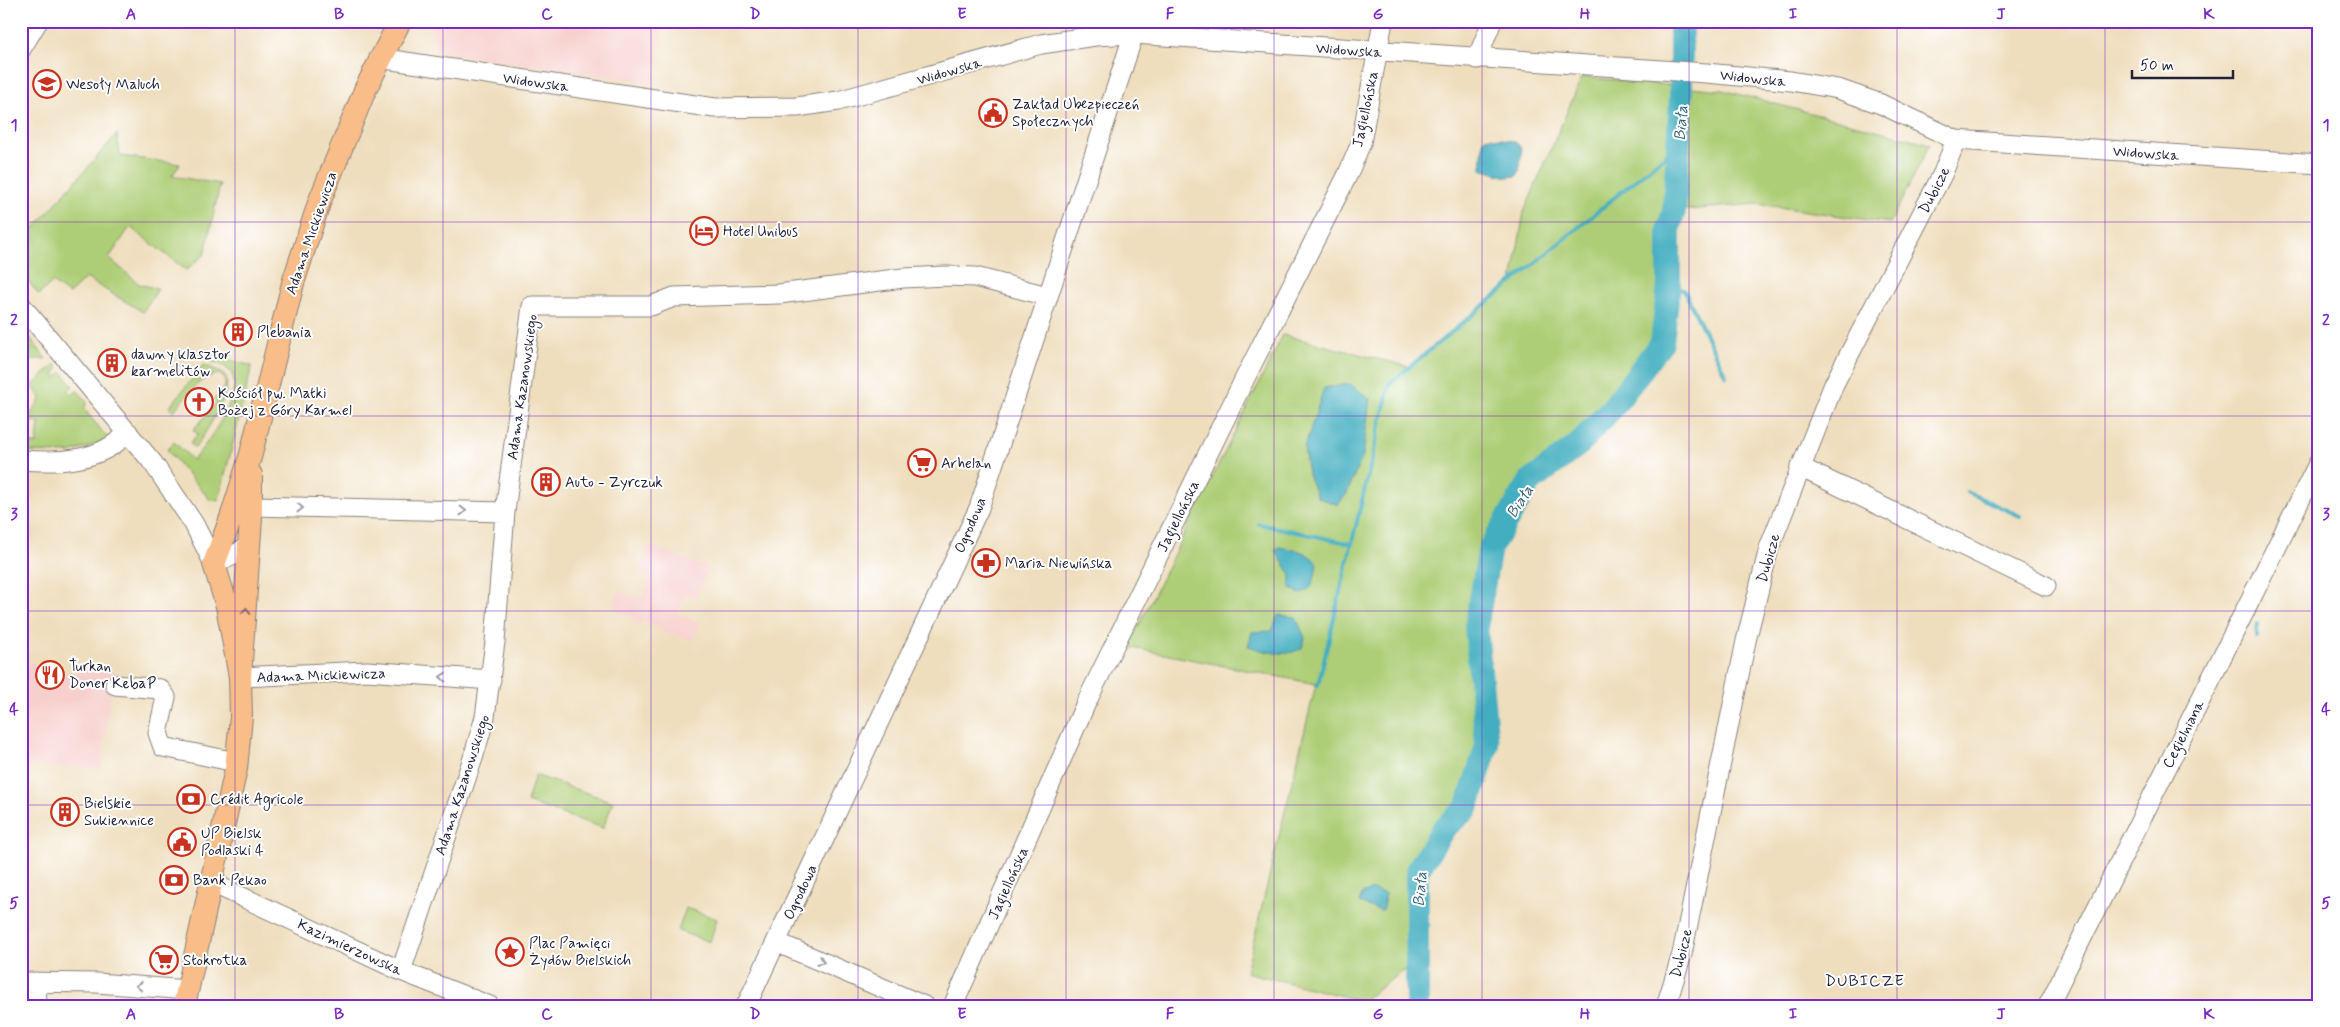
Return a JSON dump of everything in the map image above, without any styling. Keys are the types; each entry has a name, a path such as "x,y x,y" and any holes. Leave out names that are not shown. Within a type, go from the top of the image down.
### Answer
{"main road":[{"name":"Adama Mickiewicza","path":"240,677 227,606 214,564 229,523 250,454 293,283 320,200 379,58 400,21"},
{"name":"Adama Mickiewicza","path":"186,998 212,883 236,762 241,717 240,677 252,506 250,454"}],"street":[{"path":"21,49 38,21"},
{"name":"Jagiellońska","path":"953,1006 1086,703 1246,376 1347,176 1360,143 1383,21"},
{"path":"1477,59 1492,21"},
{"name":"Widowska","path":"379,58 715,108 797,107 838,101 1066,39 1136,28 1376,52 1706,73 1791,81 1838,89 1882,104 1956,140 2319,164"},
{"name":"Ogrodowa","path":"746,1006 980,508 1047,296 1136,28"},
{"name":"Dubicze","path":"1666,1006 1682,954 1746,641 1769,548 1834,384 1943,173 1956,140"},
{"name":"Adama Kazanowskiego","path":"401,971 485,717 492,680 504,512 532,306 651,306 674,297 780,294 903,278 946,276 975,277 1047,296"},
{"path":"21,306 154,463 194,524 214,564 238,553 250,544"},
{"path":"21,460 52,461 86,457 116,445 128,432"},
{"name":"Cegielniana","path":"2048,1006 2319,462"},
{"path":"1800,467 2046,586"},
{"path":"252,506 504,512"},
{"path":"194,524 210,528 229,523"},
{"name":"Adama Mickiewicza","path":"240,677 367,671 492,680"},
{"path":"115,684 160,689 166,697 158,732 163,747 236,762"},
{"name":"Kazimierzowska","path":"212,883 401,971 490,1006"},
{"path":"776,942 924,1006"},
{"path":"37,1006 29,982 97,983 186,998"}],"shaded area":[{"path":"432,21 664,21 653,83 435,51 436,38 430,37"},
{"path":"649,545 709,568 697,598 686,593 677,614 699,623 692,641 670,632 668,635 661,632 662,629 642,621 640,624 633,621 634,617 612,609 619,591 641,599 650,579 638,573"},
{"path":"59,661 61,674 76,672 76,669 83,669 83,672 114,671 101,769 21,765 21,665"}],"green space":[{"path":"1582,77 1722,90 1930,144 1890,223 1757,204 1674,211 1669,227 1669,284 1662,342 1613,407 1578,445 1530,482 1490,548 1476,627 1487,745 1467,808 1444,828 1417,871 1417,961 1362,1001 1246,972 1316,684 1128,647 1283,335 1410,367 1512,282 1524,212"},
{"path":"117,134 120,156 180,164 172,176 220,184 205,254 186,270 130,227 109,258 139,284 158,289 143,312 86,278 69,294 52,282 39,295 21,272 21,243"},
{"path":"25,331 46,359 34,359 21,369 21,349 24,347 21,344 21,335"},
{"path":"203,353 252,366 219,499 211,501 167,450 174,442 193,460 216,429 230,402 234,389 233,377 228,369 210,361"},
{"path":"55,364 59,368 54,374 57,377 62,372 73,386 68,391 72,395 77,390 87,402 84,409 109,440 69,453 21,452 21,444 37,444 39,422 27,421 41,398 32,386"},
{"path":"203,365 222,373 226,378 227,385 216,414 195,448 190,443 198,434 193,430 217,403 214,400 225,387 225,379 219,374 205,379 193,388 173,412 169,408"},
{"path":"535,775 613,802 603,828 527,802"},
{"path":"686,908 717,919 710,942 678,931"}],"water":[{"path":"1491,137 1512,141 1520,146 1521,157 1517,176 1507,177 1481,169 1483,142 1485,138"},
{"path":"1350,384 1370,399 1363,456 1347,493 1338,505 1317,497 1308,474 1304,448 1324,388"},
{"path":"1279,547 1305,553 1317,563 1313,583 1308,590 1299,594 1290,587 1291,575 1275,550"},
{"path":"1278,615 1296,617 1305,638 1302,648 1289,653 1282,653 1269,652 1248,646 1252,632 1272,631"},
{"path":"1373,890 1386,894 1382,911 1359,903 1362,894"}],"waterway":[{"name":"Biała","path":"1417,1006 1417,871 1444,828 1467,808 1487,745 1476,627 1490,548 1530,482 1578,445 1613,407 1662,342 1669,284 1669,227 1674,211 1681,98 1681,21"},
{"path":"1318,685 1390,383 1678,145"},
{"path":"1669,284 1684,290 1726,376"},
{"path":"1967,492 2020,516"},
{"path":"1259,524 1352,544"},
{"path":"2257,624 2257,638"}],"place":[{"name":"Wesoły Maluch","path":"47,84"},
{"name":"Zakład Ubezpieczeń Społecznych","path":"993,113"},
{"name":"Hotel Unibus","path":"704,231"},
{"name":"Plebania","path":"238,332"},
{"name":"dawny klasztor karmelitów","path":"112,363"},
{"name":"Kościół pw. Matki Bożej z Góry Karmel","path":"199,402"},
{"name":"Arhelan","path":"922,463"},
{"name":"Auto - Zyrczuk","path":"546,482"},
{"name":"Maria Niewińska","path":"986,563"},
{"name":"Turkan Doner KebaP","path":"50,675"},
{"name":"Crédit Agricole","path":"191,799"},
{"name":"Bielskie Sukiennice","path":"65,812"},
{"name":"UP Bielsk Podlaski 4","path":"182,842"},
{"name":"Bank Pekao","path":"174,880"},
{"name":"Plac Pamięci Żydów Bielskich","path":"510,952"},
{"name":"Stokrotka","path":"164,960"}],"district":[{"name":"DUBICZE","path":"1865,980"}]}
